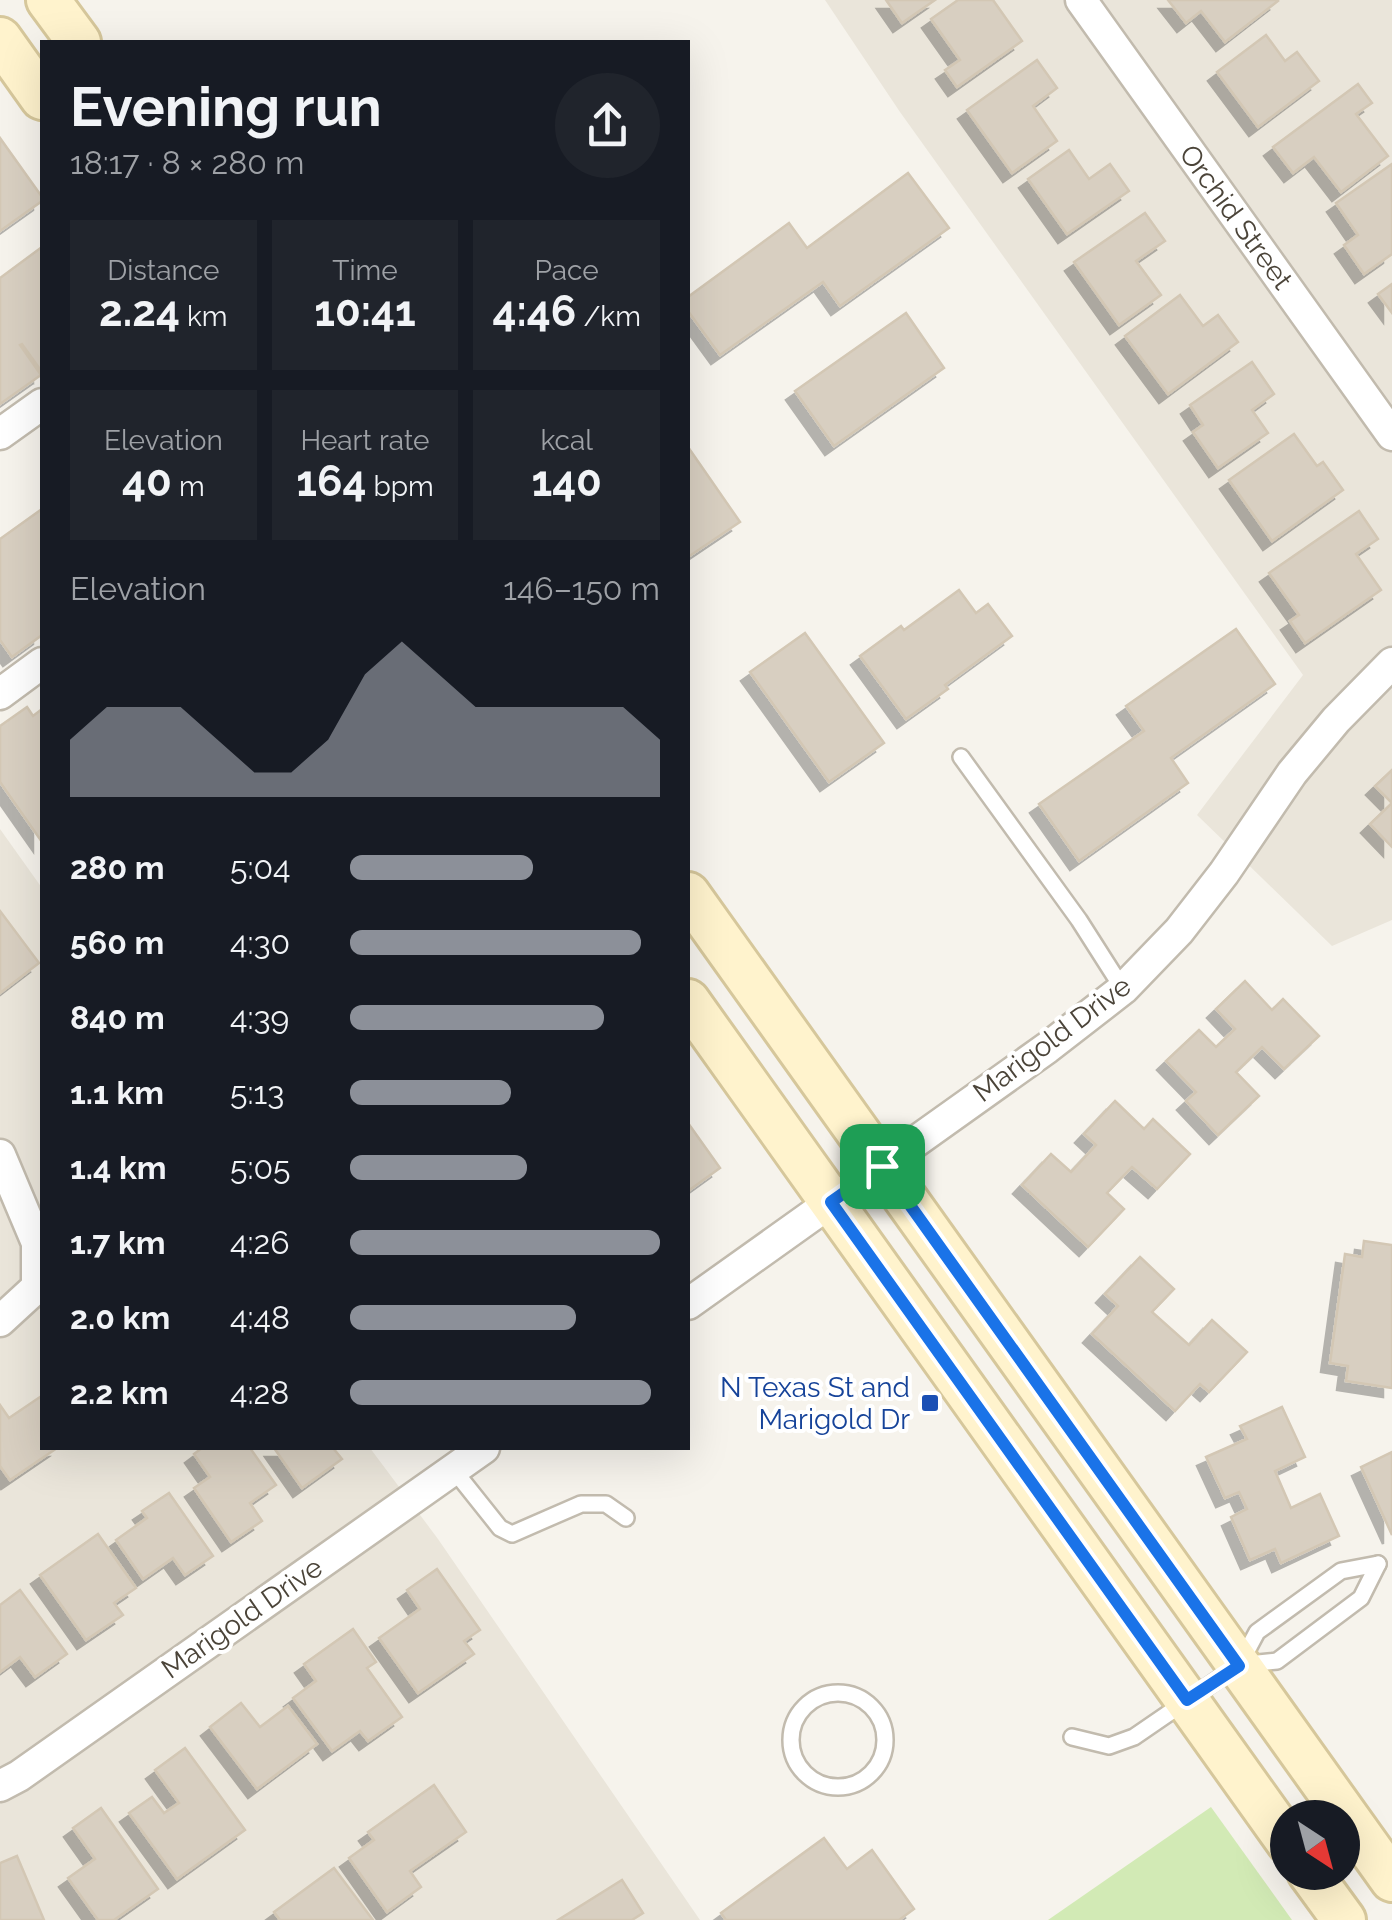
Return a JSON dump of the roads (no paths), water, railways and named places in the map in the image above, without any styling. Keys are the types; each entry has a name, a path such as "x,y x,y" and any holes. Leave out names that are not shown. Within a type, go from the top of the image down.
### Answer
{"main road":[{"path":"12,57 40,95"},
{"path":"690,897 1392,1880"},
{"path":"690,1005 1270,1817"},
{"path":"1322,1890 1344,1920"}],"street":[{"name":"Orchid Street","path":"1080,0 1392,434"},
{"path":"0,434 40,405"},
{"name":"Marigold Drive","path":"690,1303 1047,1048 1123,989 1190,916 1292,773 1336,720 1392,663"},
{"path":"0,694 40,665"},
{"path":"0,1155 37,1244 37,1288 0,1320"},
{"name":"Marigold Drive","path":"0,1786 481,1450"}],"lane":[{"path":"962,757 1123,989"},
{"path":"453,1469 500,1528 512,1534 581,1504 606,1504 626,1518"},
{"path":"1072,1737 1109,1746 1134,1738 1239,1666 1277,1660 1361,1598 1378,1564 1341,1571 1257,1632 1239,1666"},
{"path":"1306,1597 1326,1624"},
{"path":"836,1692 854,1695 870,1704 882,1721 886,1737 883,1756 872,1773 856,1784 836,1788 818,1783 794,1757 794,1722 805,1707 820,1697 836,1692"}],"place":[{"name":"N Texas St and Marigold Dr","path":"930,1403"}]}
